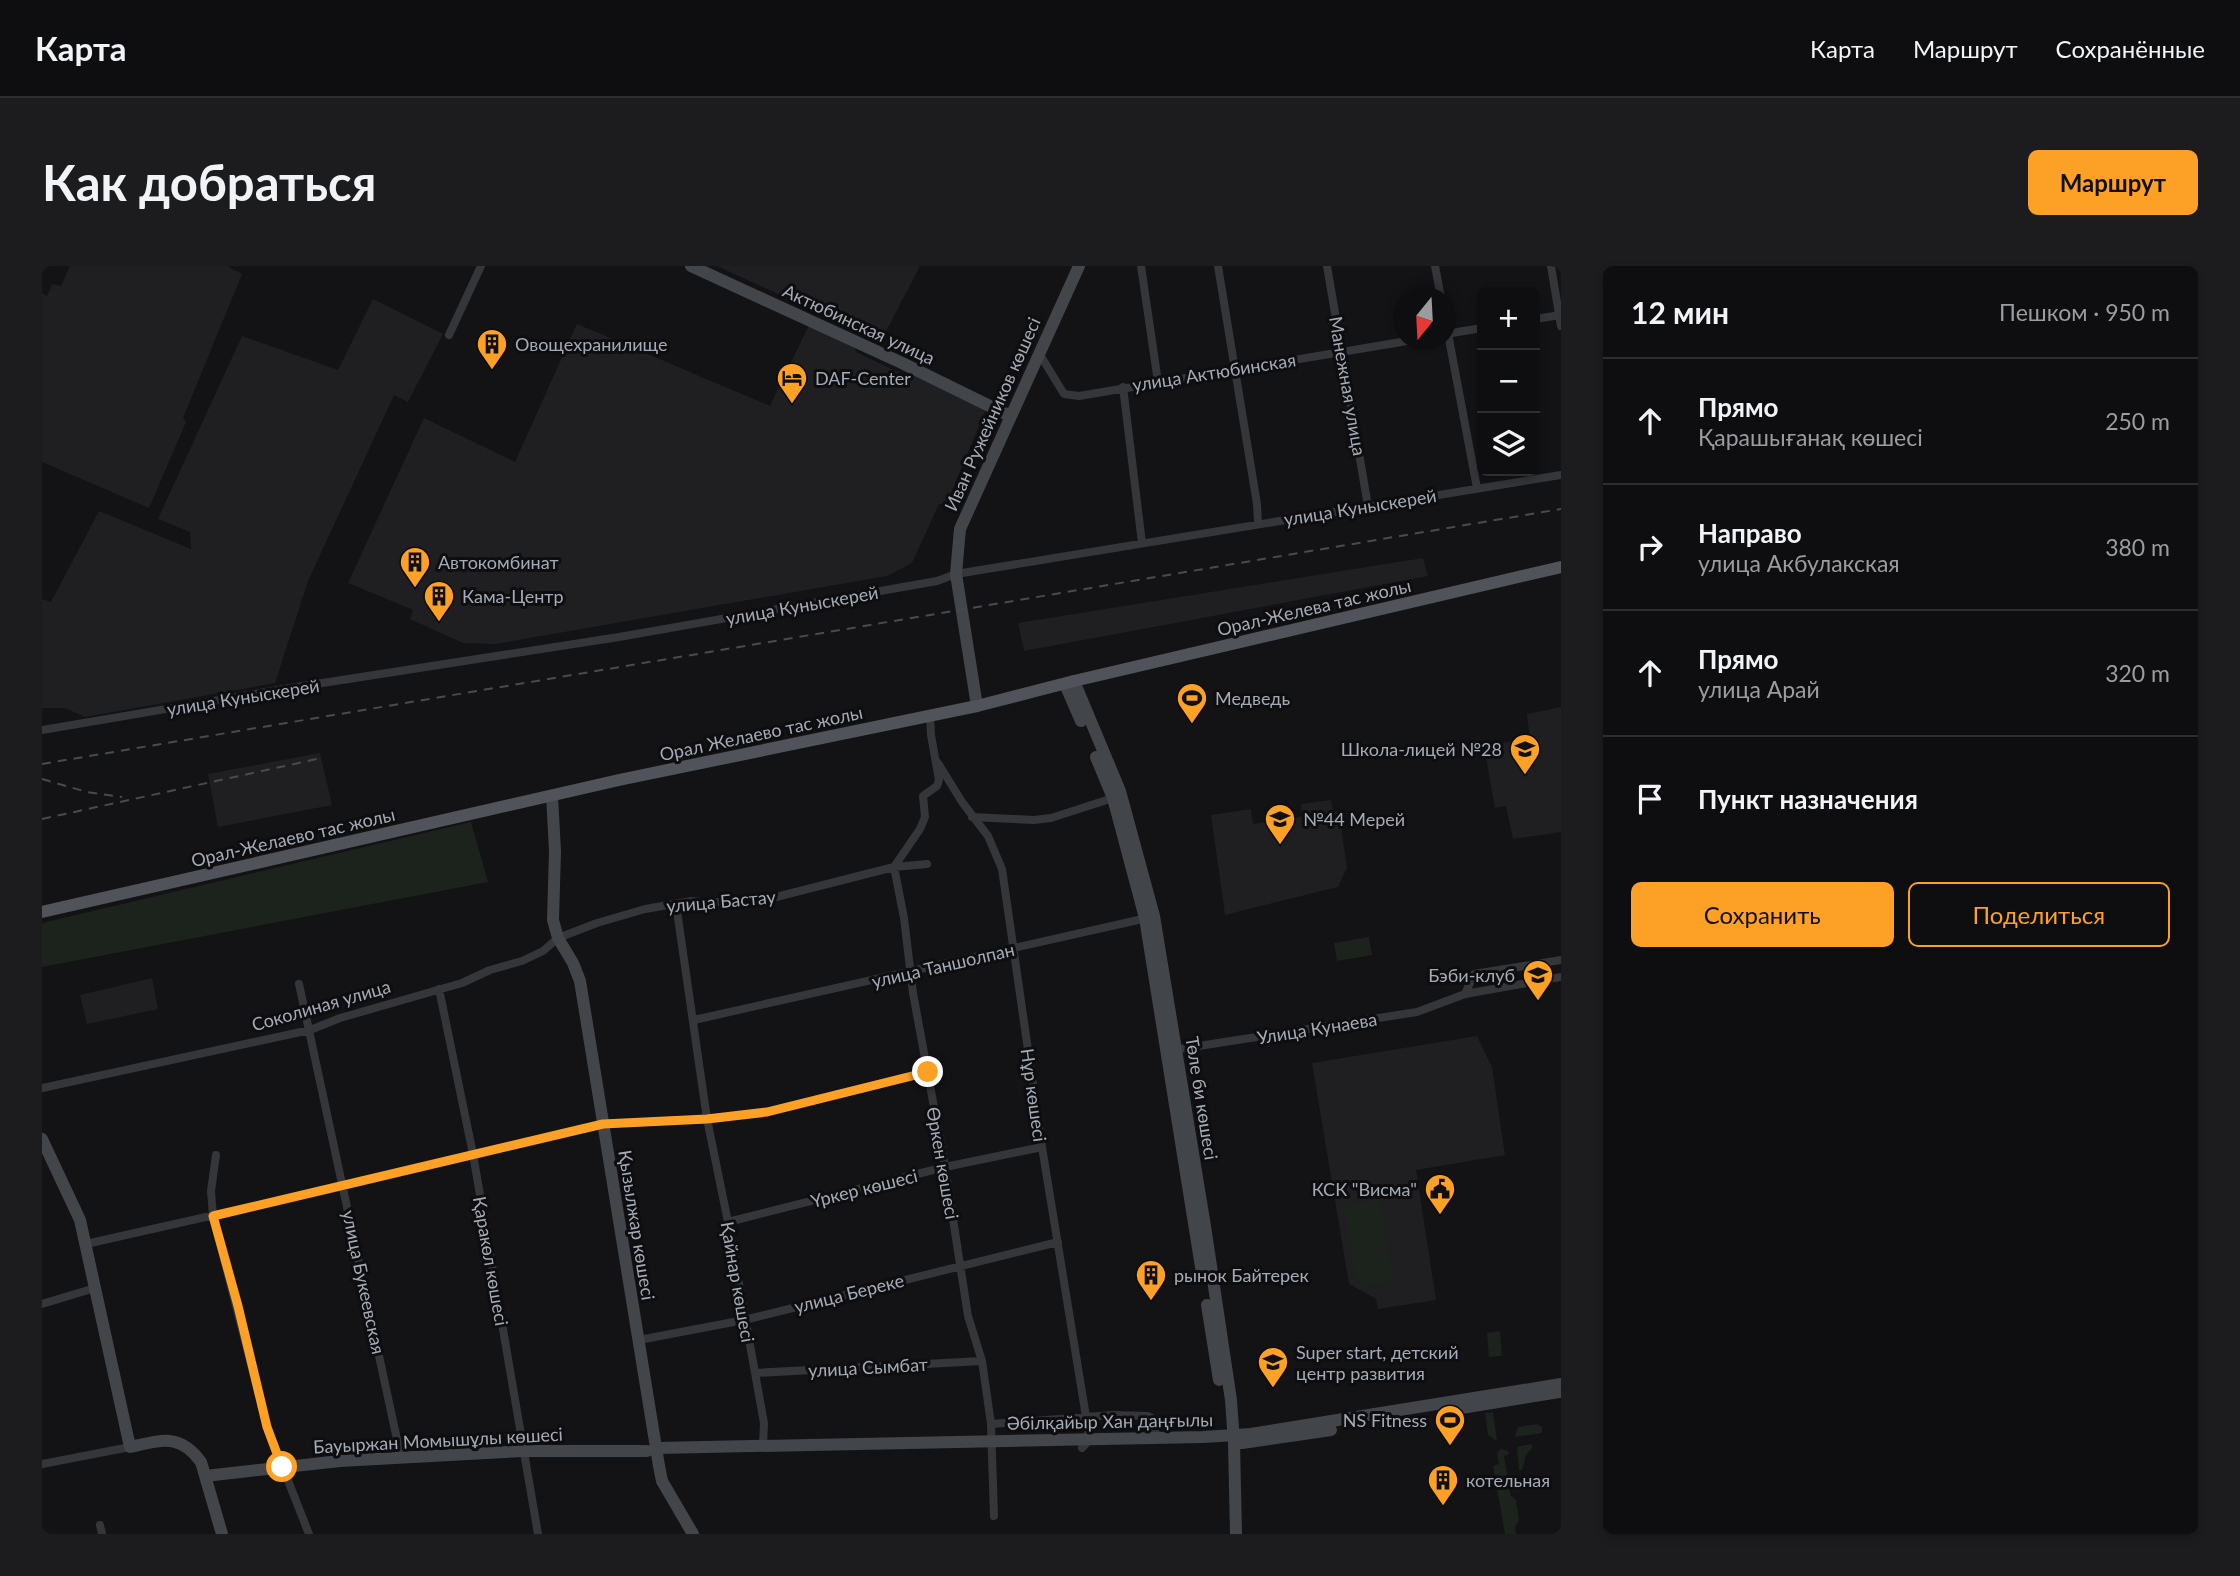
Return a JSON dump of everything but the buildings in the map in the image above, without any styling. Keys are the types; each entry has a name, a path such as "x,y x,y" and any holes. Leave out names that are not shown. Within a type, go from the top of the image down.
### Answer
{"main road":[{"name":"Орал-Желева тас жолы","path":"1070,682 1561,567"},
{"path":"977,706 1070,682"},
{"name":"Орал Желаево тас жолы","path":"552,796 977,706"},
{"name":"Орал-Желаево тас жолы","path":"42,912 552,796"}],"street":[{"path":"449,335 481,266"},
{"name":"Иван Ружейников көшесі","path":"977,706 956,574 960,529 1079,266"},
{"path":"1141,266 1158,382"},
{"path":"1218,266 1258,524"},
{"name":"Манежная улица","path":"1327,266 1368,506"},
{"path":"1435,266 1439,287"},
{"path":"1551,266 1561,326"},
{"name":"Актюбинская улица","path":"698,267 1010,416"},
{"path":"1540,319 1560,315"},
{"path":"1456,332 1477,329"},
{"name":"улица Актюбинская","path":"1039,353 1064,394 1079,396 1393,343"},
{"path":"1449,350 1478,488"},
{"path":"1123,387 1142,543"},
{"name":"улица Куныскерей","path":"42,730 633,635 937,581 956,574 1561,474"},
{"name":"Төле би көшесі","path":"1070,682 1113,798 1149,917"},
{"name":"Төле би көшесі","path":"1070,682 1120,791 1149,917 1231,1400 1228,1534"},
{"path":"894,867 925,817 923,796 937,786 939,780 930,716"},
{"name":"Нұр көшесі","path":"934,757 972,817 988,836 1002,869 1041,1147 1087,1419 1085,1444"},
{"name":"Қызылжар көшесі","path":"552,796 555,851 553,920 558,938 580,981 639,1340 654,1451 662,1481 693,1534"},
{"path":"972,817 1034,820 1051,818 1113,798"},
{"name":"улица Бастау","path":"558,938 645,909 692,901 706,903 776,897 894,867 927,864"},
{"name":"Өркен көшесі","path":"894,867 968,1315 982,1362 991,1424 994,1516"},
{"name":"Қайнар көшесі","path":"676,904 707,1119 764,1423 763,1446"},
{"name":"улица Таншолпан","path":"694,1020 1149,917"},
{"name":"Соколиная улица","path":"42,1088 310,1030 340,1018 462,984 490,970 522,961 543,951 558,938"},
{"name":"Улица Кунаева","path":"1465,994 1474,974 1561,960"},
{"name":"Улица Кунаева","path":"1172,1050 1416,1012 1465,994 1561,977"},
{"name":"улица Букеевская","path":"299,984 401,1458"},
{"name":"Қаракөл көшесі","path":"439,989 473,1154 538,1534"},
{"path":"86,1244 603,1124 707,1119 767,1112 928,1072"},
{"path":"42,1139 80,1220 130,1447"},
{"name":"Үркер көшесі","path":"728,1222 945,1167 1041,1147"},
{"path":"216,1155 211,1191 213,1216 267,1427 309,1534"},
{"name":"улица Береке","path":"639,1340 744,1320 1058,1242"},
{"path":"42,1304 95,1288"},
{"name":"улица Сымбат","path":"755,1373 982,1362"},
{"name":"Әбілқайыр Хан даңғылы","path":"654,1451 992,1450 1157,1438 1230,1440 1561,1384"},
{"name":"Әбілқайыр Хан даңғылы","path":"1085,1444 1300,1436 1561,1392"},
{"path":"991,1424 1113,1415 1148,1416 1152,1418 1157,1438"},
{"name":"Төле би көшесі","path":"1230,1440 1236,1534"},
{"path":"42,1464 153,1442 175,1441 186,1445 201,1462 222,1534"},
{"name":"Әбілқайыр Хан даңғылы","path":"654,1451 763,1446 992,1450"},
{"name":"Бауыржан Момышұлы көшесі","path":"205,1476 340,1461 523,1451 654,1451"}],"shaded area":[{"path":"70,266 227,266 242,274 183,418 186,422 149,508 42,462 42,293 47,296 52,284 61,286"},
{"path":"717,266 920,266 881,341"},
{"path":"373,299 443,334 408,402 394,395 308,581 275,683 85,717 65,708 42,708 42,599 51,602 99,511 191,549 190,532 158,519 242,336 338,370"},
{"name":"Автокомбинат","path":"810,323 853,345 856,352 904,375 913,373 986,409 946,505 939,504 912,563 887,576 495,644 463,643 410,619 413,610 348,583 424,418 515,462 577,324 770,406"},
{"path":"1423,558 1428,576 1024,651 1018,623"},
{"name":"Школа-лицей №28","path":"1561,707 1561,832 1513,839 1506,806 1495,808 1484,746 1530,739 1527,714"},
{"path":"320,753 332,805 218,827 208,774"},
{"name":"№44 Мерей","path":"1331,800 1333,812 1339,812 1347,868 1338,887 1225,915 1211,815 1251,809 1253,824 1302,817 1301,804"},
{"path":"471,822 488,882 42,967 42,923"},
{"path":"1369,937 1372,955 1337,961 1334,943"},
{"path":"152,978 158,1009 87,1024 80,995"},
{"path":"1477,1036 1492,1067 1505,1155 1416,1170 1436,1300 1378,1309 1376,1299 1349,1284 1312,1063"},
{"path":"1380,1200 1394,1282 1357,1288 1344,1206"},
{"path":"1500,1331 1502,1356 1489,1357 1487,1333"},
{"path":"1493,1412 1497,1441 1488,1435 1485,1413"},
{"path":"1537,1424 1542,1427 1542,1433 1515,1437 1518,1427"},
{"path":"1531,1444 1533,1447 1526,1455 1522,1470 1519,1470 1517,1447"},
{"path":"1501,1449 1509,1454 1504,1456 1511,1496 1516,1500 1519,1520 1515,1527 1516,1534 1505,1534 1493,1466 1499,1464 1497,1453"}],"railway":[{"path":"42,764 1561,509"},
{"path":"42,819 317,759"},
{"path":"42,779 87,792 122,797"}],"place":[{"name":"Овощехранилище","path":"492,371"},
{"name":"DAF-Center","path":"792,405"},
{"name":"Автокомбинат","path":"415,589"},
{"name":"Кама-Центр","path":"439,623"},
{"name":"Медведь","path":"1192,725"},
{"name":"Школа-лицей №28","path":"1525,776"},
{"name":"№44 Мерей","path":"1280,846"},
{"name":"Бэби-клуб","path":"1538,1002"},
{"name":"КСК \"Висма\"","path":"1440,1216"},
{"name":"рынок Байтерек","path":"1151,1302"},
{"name":"Super start, детский центр развития","path":"1273,1389"},
{"name":"NS Fitness","path":"1450,1447"},
{"name":"котельная","path":"1443,1507"}],"route":[{"path":"282,1467 267,1427 213,1216 603,1124 707,1119 767,1112 928,1072"}]}
